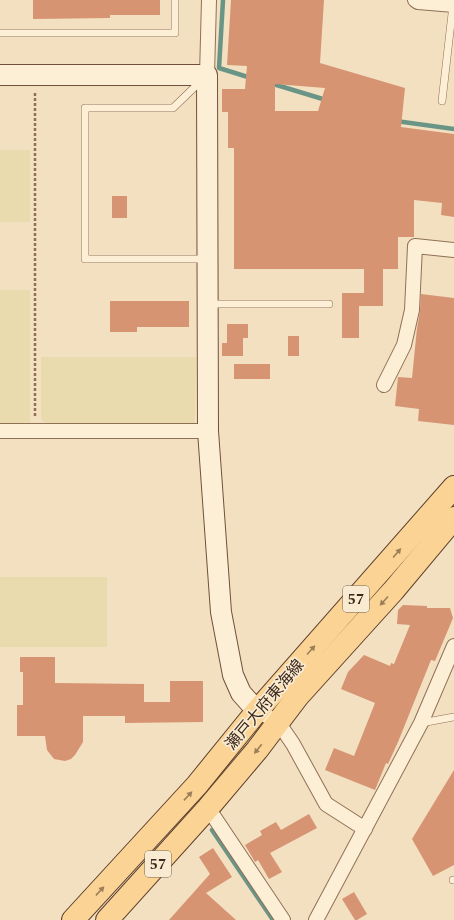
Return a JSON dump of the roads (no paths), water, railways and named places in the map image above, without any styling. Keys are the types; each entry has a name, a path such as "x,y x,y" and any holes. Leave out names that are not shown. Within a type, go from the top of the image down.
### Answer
{"main road":[{"name":"瀬戸大府東海線","path":"73,920 197,785 257,710 454,487"},
{"name":"瀬戸大府東海線","path":"107,920 208,808 257,750 298,696 393,591 454,518"}],"street":[{"path":"209,0 207,75 208,431 220,612 233,675 241,693 257,710 278,722 293,744 326,804 365,829"},
{"path":"417,1 454,5"},
{"path":"0,76 207,75"},
{"path":"384,385 404,345 412,310 415,246 454,250"},
{"path":"0,431 208,431"},
{"path":"316,920 421,723 454,646"},
{"path":"208,808 283,920"}],"lane":[{"path":"0,33 175,33 175,0"},
{"path":"442,101 454,5"},
{"path":"207,75 173,108 85,108 85,259 208,259"},
{"path":"208,304 328,304"},
{"path":"421,723 454,717"}],"waterway":[{"path":"223,0 219,68 251,78"},
{"path":"270,83 326,100"},
{"path":"396,121 454,129"},
{"path":"212,830 273,920"}]}
